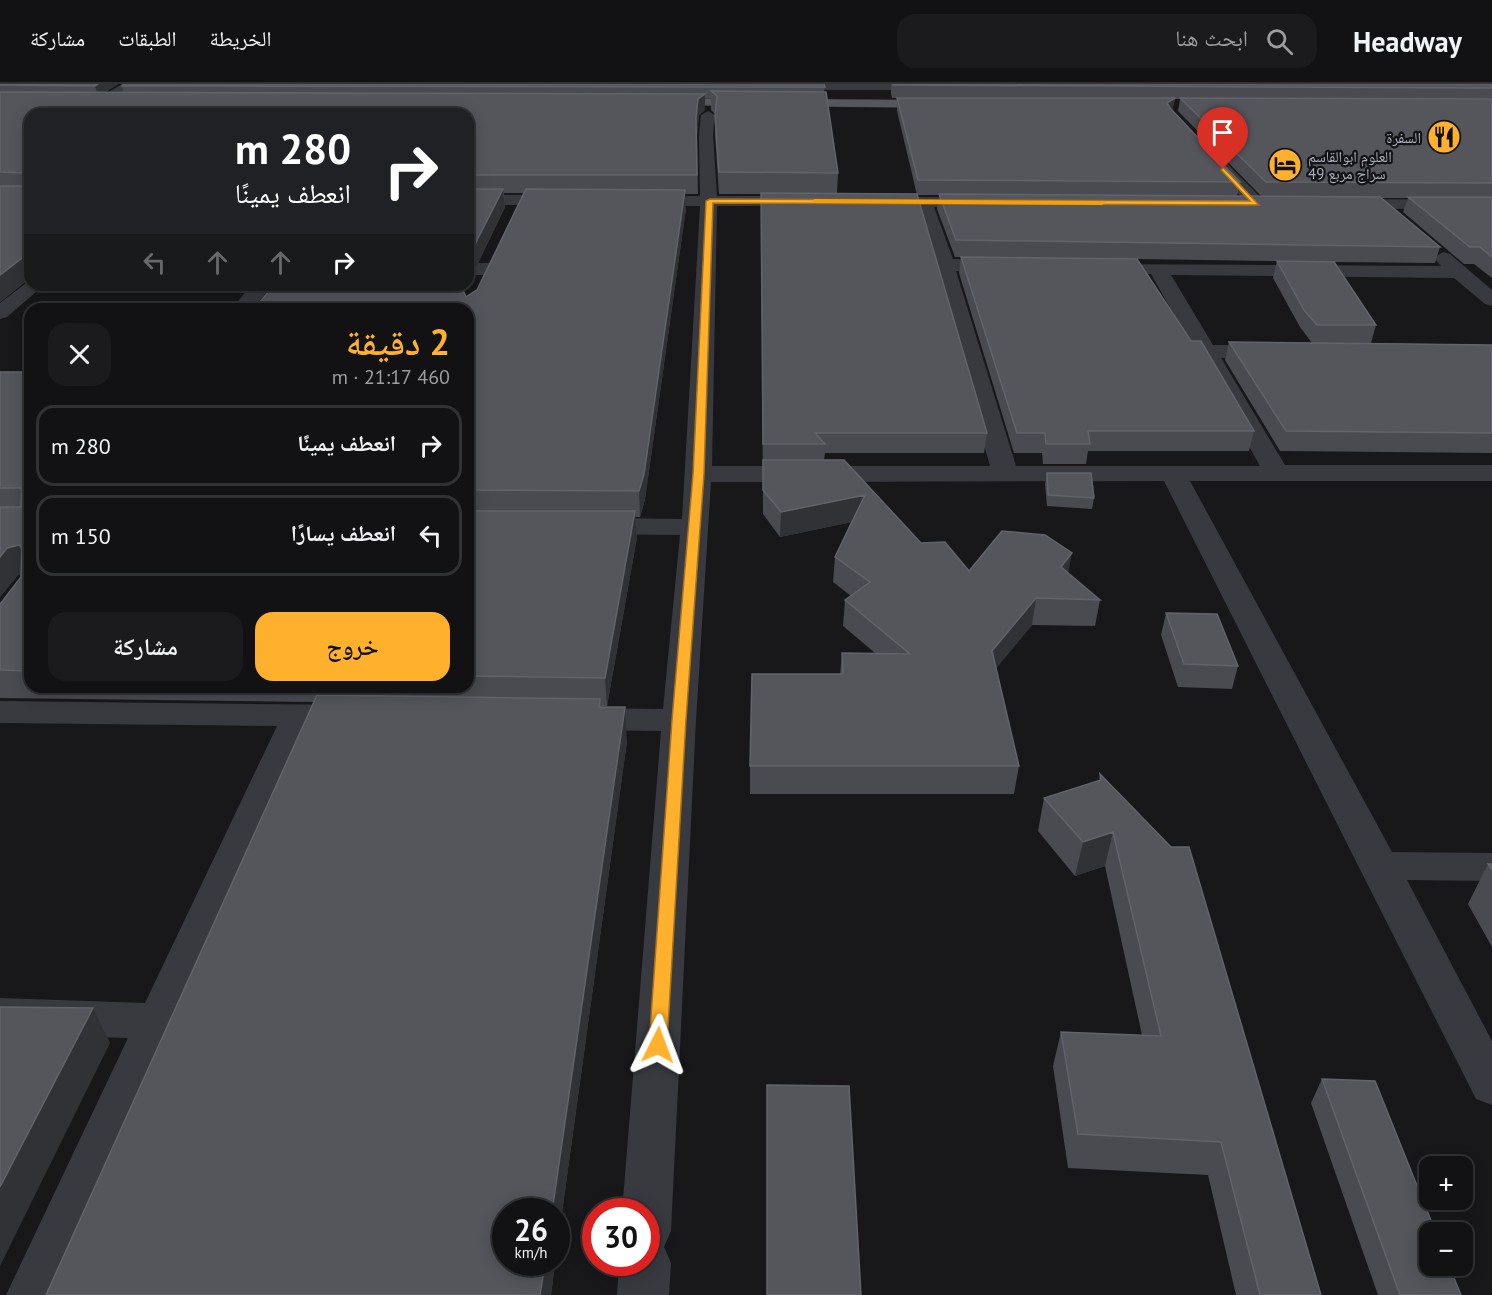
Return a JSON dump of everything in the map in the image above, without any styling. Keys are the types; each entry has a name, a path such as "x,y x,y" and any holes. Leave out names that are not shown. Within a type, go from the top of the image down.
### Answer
{"main road":[{"path":"640,102 842,103 951,110 651,115"},
{"path":"95,106 121,108"}],"street":[{"path":"95,106 131,84"},
{"path":"840,85 842,103"},
{"path":"769,86 945,86"},
{"path":"648,1198 679,720 699,474 710,201 706,135 708,115"},
{"path":"1199,143 1256,203"},
{"path":"474,200 579,200"},
{"path":"511,220 520,200"},
{"path":"674,201 828,201"},
{"path":"852,201 995,202"},
{"path":"924,202 945,265 1005,474"},
{"path":"1232,203 1278,204"},
{"path":"1323,204 1492,205"},
{"path":"1380,204 1397,219"},
{"path":"479,290 498,249"},
{"path":"1433,250 1492,300"},
{"path":"945,265 1028,267"},
{"path":"1087,268 1460,272"},
{"path":"474,269 489,269"},
{"path":"1158,269 1277,473"},
{"path":"0,313 27,291"},
{"path":"247,303 257,291"},
{"path":"1206,351 1300,352"},
{"path":"1173,473 1492,1085"},
{"path":"699,474 1492,473"},
{"path":"563,526 693,527"},
{"path":"0,712 382,716"},
{"path":"33,1295 299,716"},
{"path":"548,718 679,720"},
{"path":"1380,867 1492,867"},
{"path":"0,1016 159,1021"},
{"path":"642,1295 644,1276"}],"building":[{"path":"0,84 98,84 95,86"},
{"path":"124,84 824,84 825,87 122,86"},
{"path":"1492,84 1492,88 893,85"},
{"path":"711,91 826,92 838,173 719,172 715,116 717,96"},
{"path":"0,92 705,94 698,99 696,118 697,175 474,175 474,108 24,108 24,173 0,172"},
{"path":"897,98 1175,98 1167,103 1170,108 1240,182 918,180"},
{"path":"1180,98 1492,99 1492,183 1266,182"},
{"path":"0,186 24,186 24,257 0,275"},
{"path":"474,189 503,189 474,246"},
{"path":"526,189 685,190 644,474 639,491 474,490 474,303 259,303 269,291 463,291 466,297 477,290"},
{"path":"761,193 917,194 987,433 815,433 825,444 763,444"},
{"path":"939,194 1380,197 1440,247 956,240"},
{"path":"1408,197 1492,197 1492,257 1480,247 1470,247"},
{"path":"961,257 1137,259 1191,341 1201,341 1254,431 1088,431 1090,444 1046,444 1045,433 1017,433"},
{"path":"1277,261 1334,262 1376,325 1317,325 1304,310"},
{"path":"1229,342 1492,345 1492,433 1286,431"},
{"path":"0,372 24,372 24,671 0,670 0,603 21,577 22,547 19,545 7,548 0,557 0,507 21,507 22,488 0,488"},
{"path":"763,460 844,460 921,543 945,542 969,571 1002,531 1045,535 1072,553 1061,567 1100,600 1036,598 992,651 1019,766 750,766 752,674 843,674 842,653 910,654 845,600 870,582 835,557 865,495 781,512 763,490"},
{"path":"1047,473 1091,473 1094,498 1048,495"},
{"path":"474,511 635,511 605,678 474,676"},
{"path":"1166,613 1217,614 1238,666 1184,664"},
{"path":"317,695 600,699 599,707 625,707 554,1198 492,1198 492,1276 543,1276 540,1295 46,1295"},
{"path":"1100,774 1171,847 1189,847 1321,1295 1260,1295 1221,1142 1078,1134 1061,1032 1161,1036 1113,832 1083,842 1044,798 1101,780"},
{"path":"0,1007 93,1008 0,1187"},
{"path":"1322,1079 1375,1081 1419,1191 1419,1210 1427,1210 1432,1222 1419,1222 1419,1276 1453,1276 1461,1295 1400,1295"},
{"path":"767,1085 849,1086 861,1295 767,1295"}],"slow traffic":[{"path":"814,201 1102,203"}],"place":[{"name":"السفرة","path":"1444,137"},
{"name":"العلوم ابوالقاسم سراج مربع 49","path":"1285,165"}],"route":[{"path":"658,1045 679,720 699,474 710,201 1256,203 1223,169"}]}
